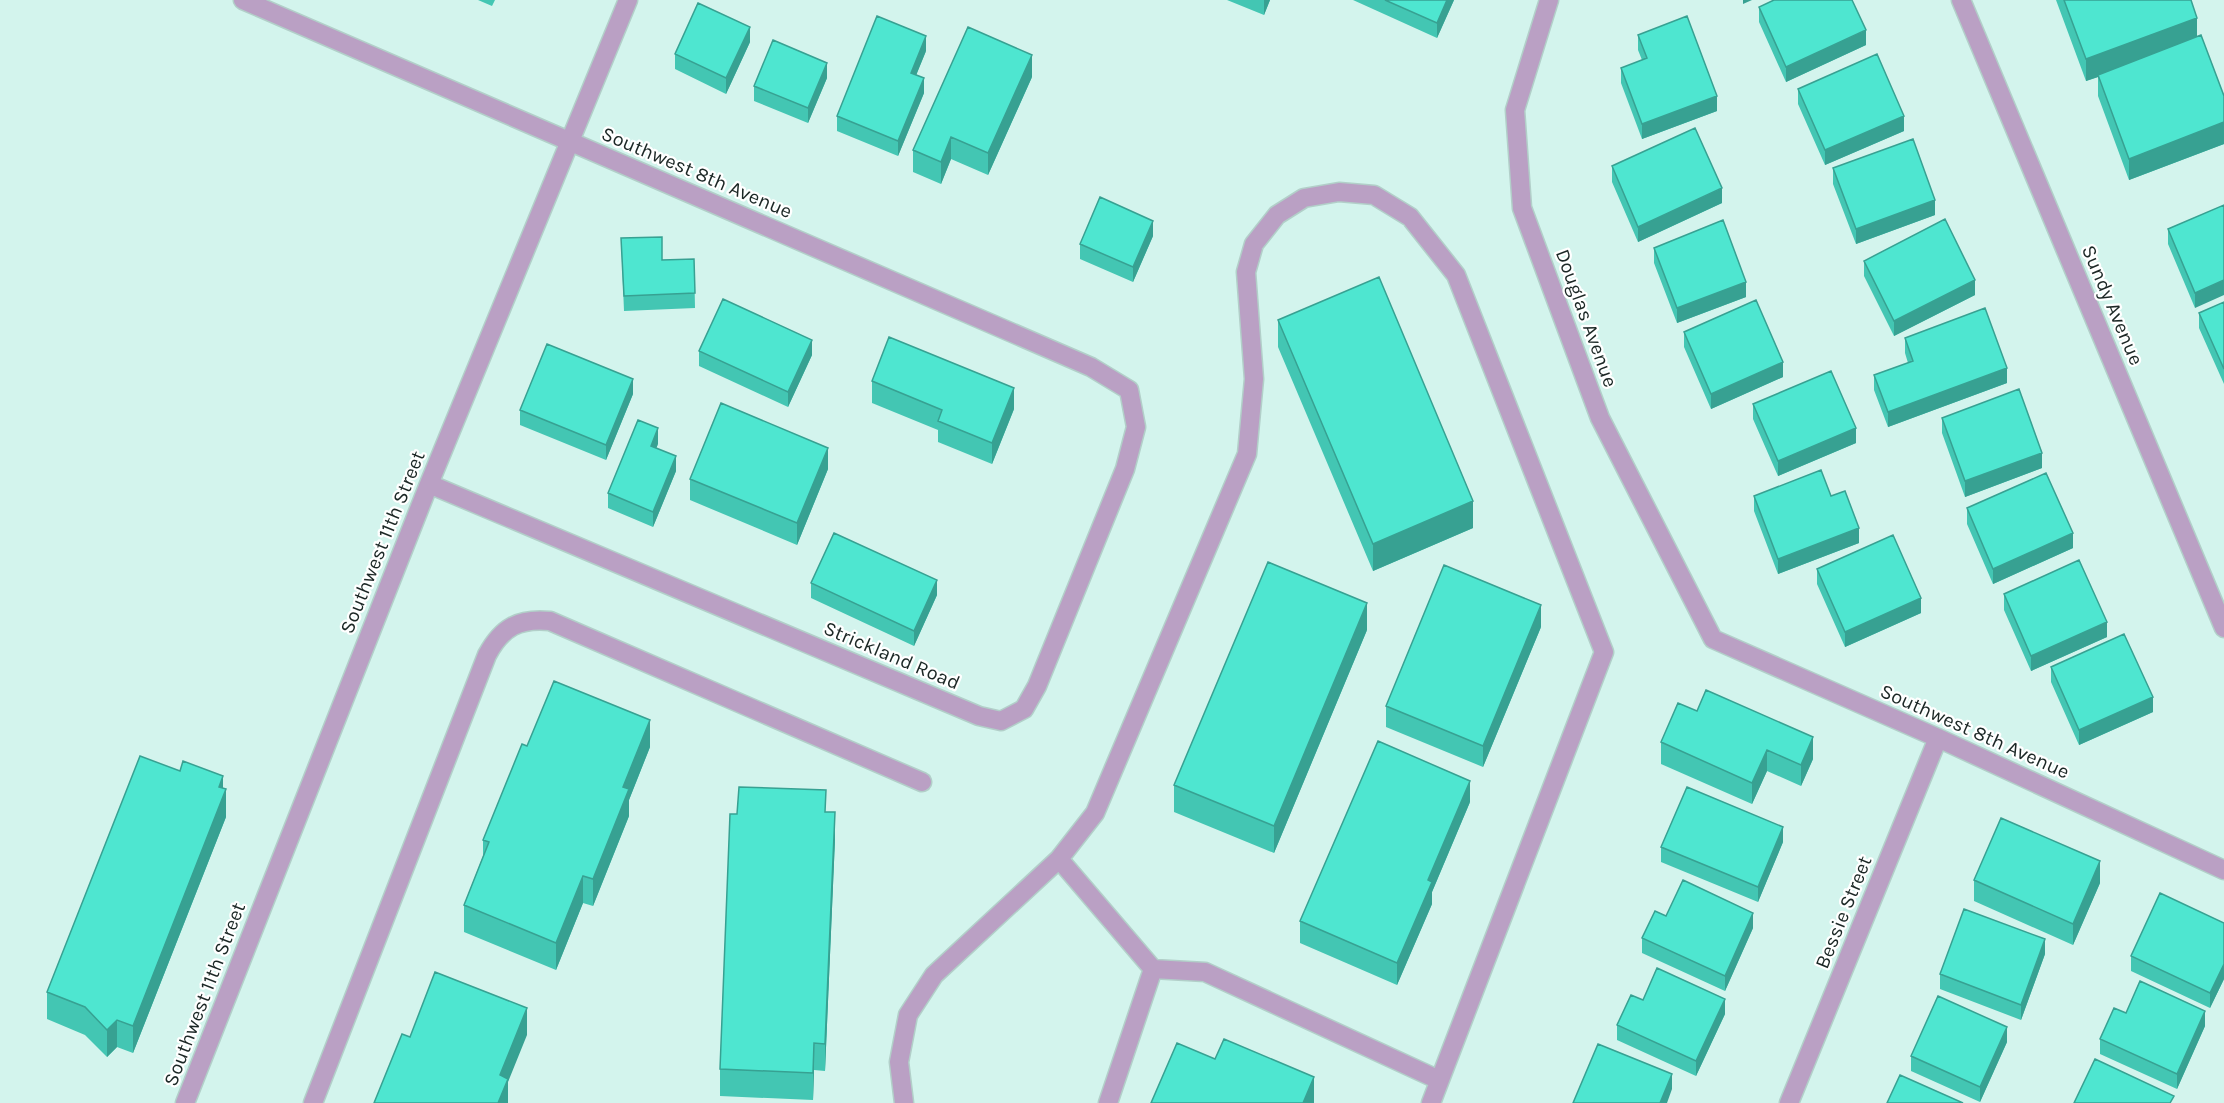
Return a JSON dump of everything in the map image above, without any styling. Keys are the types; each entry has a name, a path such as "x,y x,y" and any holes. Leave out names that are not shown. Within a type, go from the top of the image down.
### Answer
{"street":[{"name":"Southwest 8th Avenue","path":"243,0 1092,367 1129,390"},
{"name":"Southwest 11th Street","path":"185,1103 429,484 628,0"},
{"name":"Douglas Avenue","path":"1549,0 1515,110 1522,208 1600,418 1709,632"},
{"name":"Sundy Avenue","path":"1961,0 2224,628"},
{"path":"904,1103 898,1062 908,1016 934,975 1059,859 1095,813 1247,454 1254,379 1246,272 1254,244 1277,215 1304,198 1339,192 1374,195 1410,217 1456,275 1604,652 1431,1103"},
{"name":"Strickland Road","path":"429,484 980,716 1001,721 1024,709 1037,686 1125,469 1136,427 1129,390"},
{"path":"313,1103 487,655 494,641 505,630 519,623 535,620 550,621 922,782"},
{"name":"Southwest 8th Avenue","path":"1709,632 1713,639 1938,738 2224,870"},
{"name":"Bessie Street","path":"1789,1103 1938,738"},
{"path":"1059,859 1153,969 1204,972 1439,1080"},
{"path":"1108,1103 1153,969"}],"building":[{"path":"1385,0 1447,0 1437,23"},
{"path":"1774,0 1852,0 1866,30 1786,67 1759,7"},
{"path":"2064,0 2191,0 2197,18 2086,59"},
{"path":"698,3 750,27 726,78 675,54"},
{"path":"877,16 926,36 911,73 924,78 898,141 837,116"},
{"path":"1687,16 1717,96 1642,124 1621,68 1647,58 1638,35"},
{"path":"968,27 1032,55 988,153 951,137 941,162 913,150"},
{"path":"2201,35 2224,96 2224,122 2129,159 2098,75"},
{"path":"773,40 827,63 808,108 754,86"},
{"path":"1877,54 1904,116 1825,150 1798,89"},
{"path":"1695,128 1722,188 1638,227 1612,166"},
{"path":"1913,139 1935,200 1856,229 1833,168"},
{"path":"1100,197 1153,221 1133,267 1080,244"},
{"path":"2224,205 2224,280 2195,293 2168,229"},
{"path":"1945,219 1975,280 1894,321 1864,261"},
{"path":"1723,220 1746,282 1677,308 1654,248"},
{"path":"662,237 662,260 694,259 695,293 624,296 621,238"},
{"path":"1379,277 1473,501 1373,544 1278,320"},
{"path":"723,299 812,340 788,392 699,351"},
{"path":"1756,300 1783,362 1711,394 1684,332"},
{"path":"2224,302 2224,369 2199,313"},
{"path":"1985,308 2007,368 1888,412 1874,375 1913,361 1905,338"},
{"path":"889,337 1014,388 992,443 938,421 942,410 872,381"},
{"path":"547,344 633,379 606,445 520,410"},
{"path":"1831,371 1856,428 1778,461 1753,404"},
{"path":"2019,389 2042,453 1965,481 1942,418"},
{"path":"721,403 828,448 797,523 690,479"},
{"path":"638,420 658,428 651,446 676,456 653,512 608,493"},
{"path":"1821,470 1831,496 1845,491 1859,528 1778,559 1754,496"},
{"path":"2046,473 2073,533 1993,569 1967,508"},
{"path":"834,533 937,580 914,631 811,583"},
{"path":"1893,535 1921,598 1845,632 1817,569"},
{"path":"2079,560 2107,622 2031,656 2004,594"},
{"path":"1268,562 1367,603 1274,826 1174,785"},
{"path":"1444,565 1541,605 1483,746 1386,706"},
{"path":"2124,634 2153,697 2079,730 2051,667"},
{"path":"554,681 650,720 623,787 629,789 593,879 583,876 556,943 464,905 489,842 483,840 522,744 527,746"},
{"path":"1706,690 1813,737 1801,765 1767,750 1752,783 1661,742 1678,703 1697,711"},
{"path":"1378,741 1470,781 1428,880 1432,882 1397,963 1300,921"},
{"path":"140,756 180,771 183,761 223,776 219,787 226,789 133,1026 117,1020 107,1030 85,1007 47,992"},
{"path":"739,787 826,790 825,812 835,812 825,1044 814,1043 813,1073 720,1069 730,814 737,814"},
{"path":"1687,787 1783,827 1758,887 1661,847"},
{"path":"2001,818 2100,861 2073,924 1974,880"},
{"path":"1683,880 1753,913 1725,976 1642,938 1655,911 1666,916"},
{"path":"2160,893 2224,923 2224,964 2210,993 2131,956"},
{"path":"1964,909 2045,939 2021,1005 1940,974"},
{"path":"1657,968 1725,999 1696,1061 1617,1025 1631,995 1643,1000"},
{"path":"435,972 527,1008 500,1075 508,1079 498,1103 374,1103 402,1034 410,1037"},
{"path":"2140,981 2205,1011 2177,1074 2100,1039 2114,1008 2126,1013"},
{"path":"1938,996 2007,1027 1980,1087 1911,1056"},
{"path":"1224,1039 1314,1077 1303,1103 1151,1103 1177,1043 1215,1059"},
{"path":"1598,1044 1672,1074 1660,1103 1573,1103"},
{"path":"2095,1059 2174,1096 2170,1103 2074,1103"},
{"path":"1900,1075 1963,1103 1887,1103"}]}
